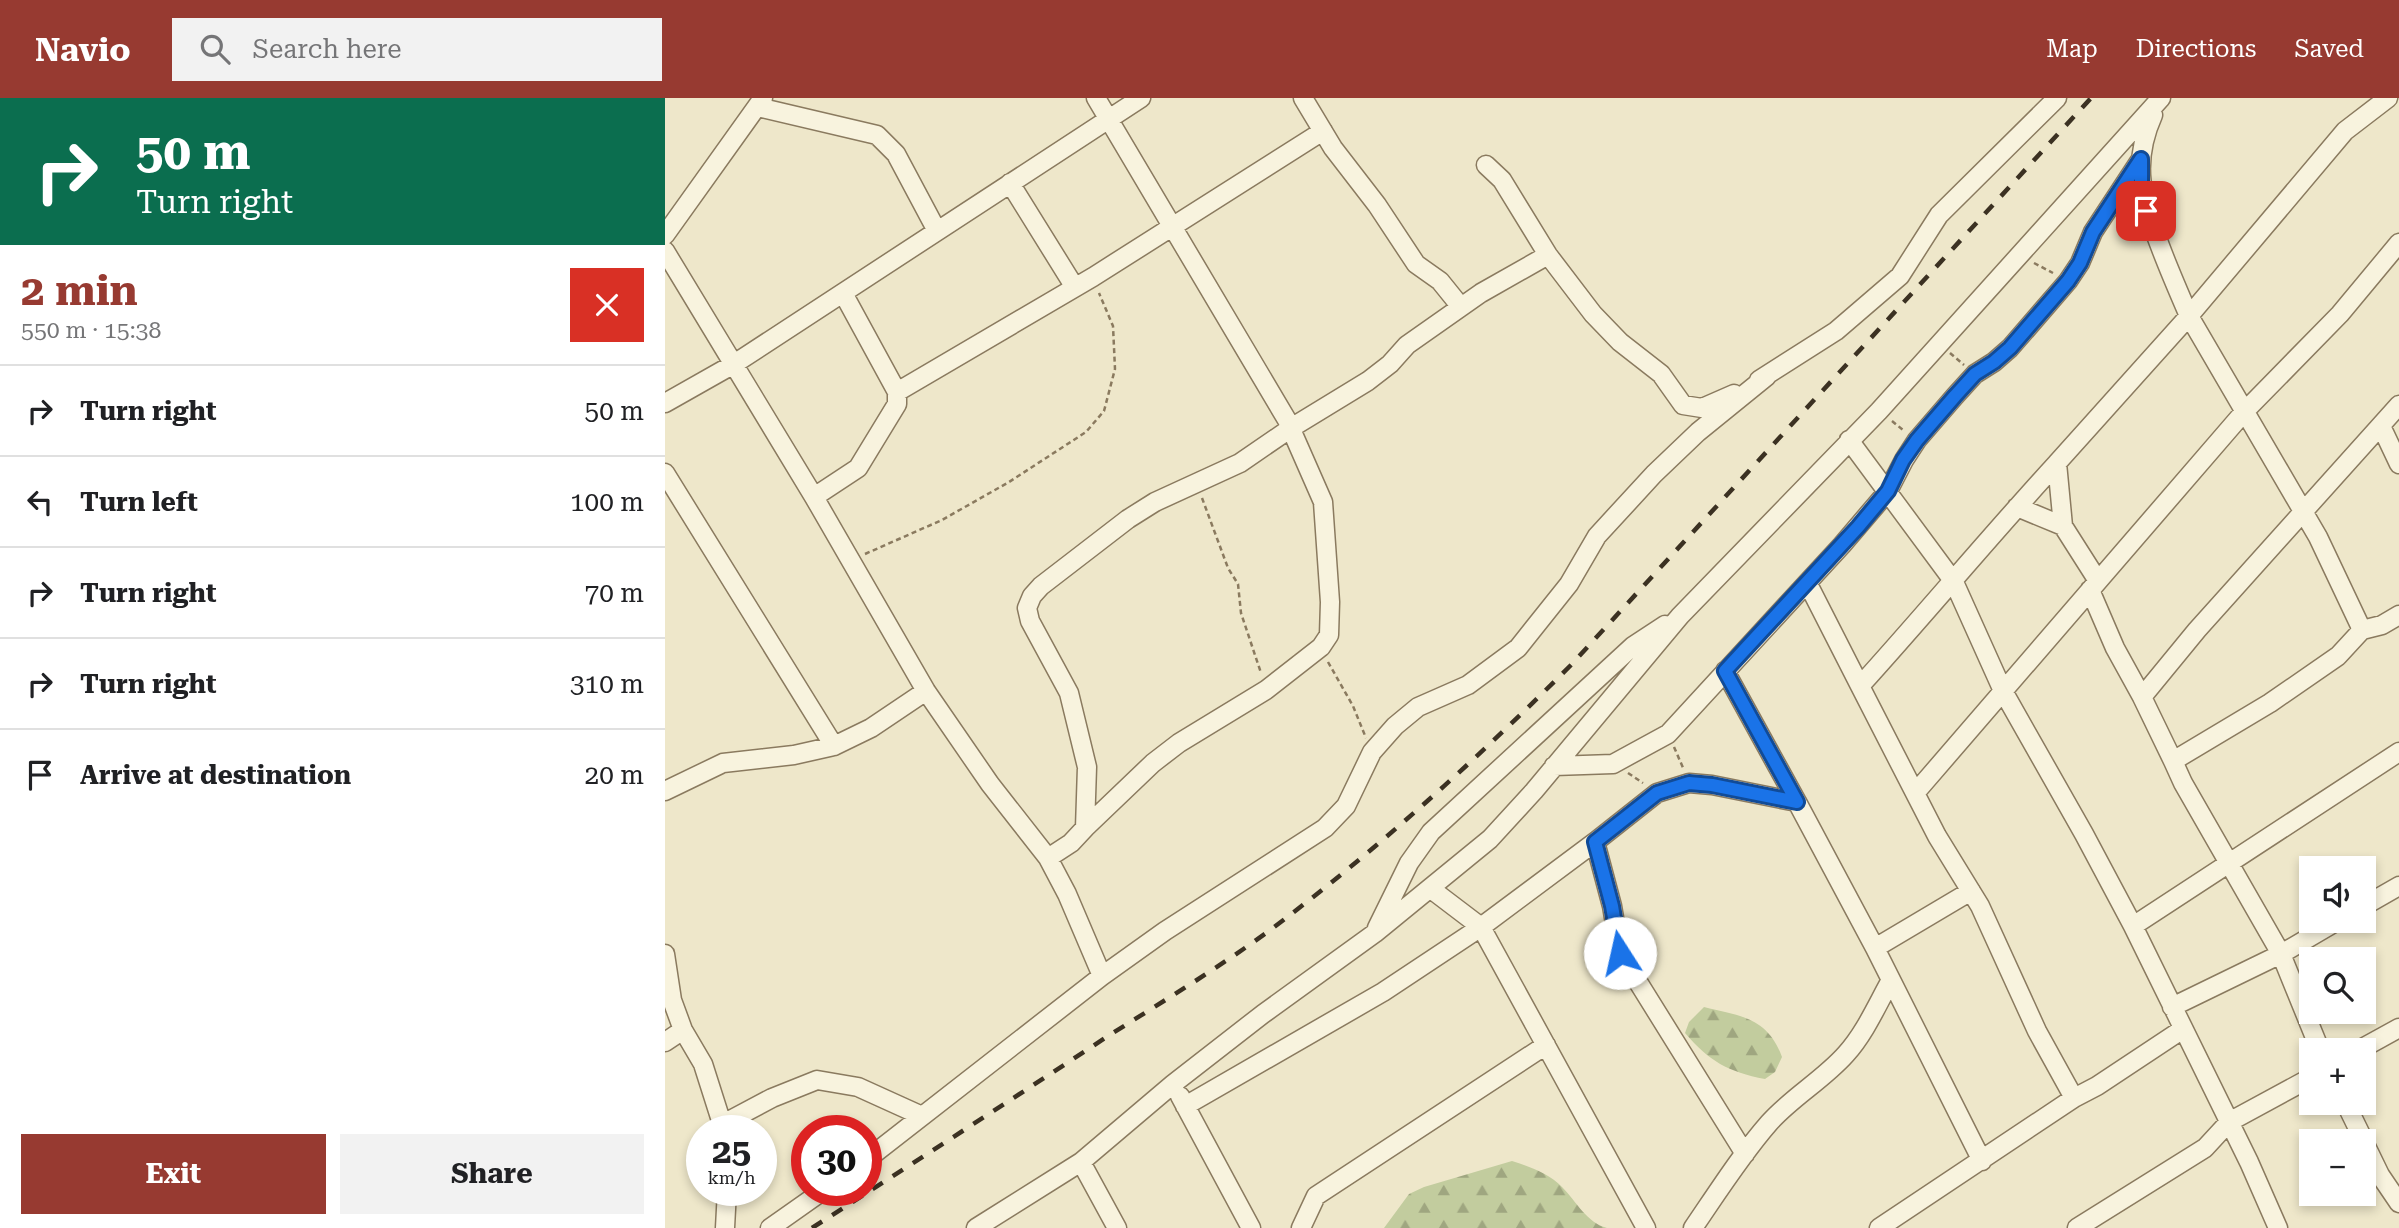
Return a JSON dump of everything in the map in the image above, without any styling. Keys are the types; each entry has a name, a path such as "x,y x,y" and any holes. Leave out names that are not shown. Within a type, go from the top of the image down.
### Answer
{"street":[{"path":"1048,858 1071,843 1153,763 1179,743 1266,690 1321,647 1329,635 1330,602 1323,502 1291,428 1096,98"},
{"path":"665,402 734,364 1141,98"},
{"path":"1303,98 1333,148 1377,205 1416,264 1440,281 1461,307"},
{"path":"882,1147 1102,976 1165,931 1325,828 1346,806 1372,752 1395,726 1418,707 1468,685 1518,648 1569,584 1597,536 1654,474 1698,432 1767,376 1836,331 1901,276 1939,215 2057,98"},
{"path":"1860,686 2189,316 2345,131 2388,98"},
{"path":"2161,99 2144,136 2141,187 2146,211 2189,316 2318,537 2362,630"},
{"path":"976,1228 1081,1162 1173,1084 1263,1014 1375,933 1490,839 1680,616 1940,345 2161,99"},
{"path":"665,235 760,103 877,135 896,154 937,231"},
{"path":"897,391 1093,277 1323,131"},
{"path":"1554,766 1613,764 1668,734 1808,584 1888,491 1903,460 1917,440 1975,374 2010,348 2068,281 2080,263 2093,232 2141,159"},
{"path":"1486,165 1502,180 1548,256 1593,314 1629,350 1661,374 1683,405 1693,408 1706,407 1767,376"},
{"path":"1010,184 1074,286"},
{"path":"1916,792 2244,412 2340,314 2399,243"},
{"path":"665,251 814,497 926,691 990,784 1048,858 1067,894 1102,976"},
{"path":"1085,828 1087,767 1069,693 1030,621 1027,608 1041,586 1128,519 1155,502 1240,463 1368,381 1390,364 1407,345 1461,307 1548,256"},
{"path":"814,497 858,468 897,404 897,391 843,293"},
{"path":"2142,697 2197,630 2399,405"},
{"path":"2381,426 2399,464"},
{"path":"1849,440 1954,582 2003,691 2133,926 2278,1228"},
{"path":"2057,463 2063,526 2094,585 2115,648 2183,783 2281,954 2315,1038"},
{"path":"665,473 834,746"},
{"path":"2017,507 2063,526"},
{"path":"1808,584 1937,836 1971,891 2037,1031 2074,1098"},
{"path":"2173,761 2270,703 2338,656 2362,630 2382,625 2399,615"},
{"path":"1375,933 1409,863 1431,832 1633,646 1680,616"},
{"path":"1725,671 1875,948 1982,1161"},
{"path":"665,791 723,763 795,755 834,746 871,728 926,691"},
{"path":"2133,926 2399,752"},
{"path":"1185,1106 1383,992 1481,927 1657,793 1689,783 1797,802"},
{"path":"1595,842 1612,906 1620,953 1745,1154"},
{"path":"2376,899 2399,886"},
{"path":"1431,889 1481,927 1646,1228"},
{"path":"1875,948 1971,891"},
{"path":"2172,1007 2281,954 2317,933"},
{"path":"665,954 672,1000 683,1030 703,1064 719,1115"},
{"path":"1693,1228 1769,1122 1802,1090 1833,1067 1859,1038 1891,980"},
{"path":"2376,1041 2399,1028"},
{"path":"1879,1228 2183,1029"},
{"path":"665,1042 683,1030"},
{"path":"1301,1228 1316,1196 1546,1045"},
{"path":"743,1115 772,1098 817,1080 858,1087 922,1116"},
{"path":"1173,1084 1251,1228"},
{"path":"2077,1228 2205,1148 2229,1122 2299,1084"},
{"path":"1081,1162 1117,1228"},
{"path":"2376,1167 2399,1203"},
{"path":"725,1228 726,1206"},
{"path":"770,1228 801,1206"}],"path":[{"path":"2018,257 2068,281"},
{"path":"851,560 942,520 1009,482 1086,432 1104,411 1115,369 1113,326 1093,277"},
{"path":"1940,345 1975,374"},
{"path":"1878,411 1917,440"},
{"path":"1197,483 1228,568 1238,584 1241,614 1266,690"},
{"path":"1321,647 1353,706 1372,752"},
{"path":"1668,734 1689,783"},
{"path":"1613,764 1657,793"}],"green space":[{"path":"1704,1007 1741,1016 1761,1026 1776,1044 1782,1057 1775,1072 1765,1079 1740,1073 1720,1064 1702,1051 1685,1033 1689,1022"},
{"path":"1512,1161 1551,1178 1588,1217 1607,1228 1384,1228 1409,1194"}],"railway":[{"path":"812,1228 1245,948 1327,886 1435,794 1571,665 2091,98"}],"route":[{"path":"1620,953 1612,906 1595,842 1657,793 1689,783 1797,802 1725,671 1858,527 1888,491 1903,460 1917,440 1955,396 1975,374 2010,348 2068,281 2080,263 2093,232 2141,159 2141,187 2146,211"}]}
